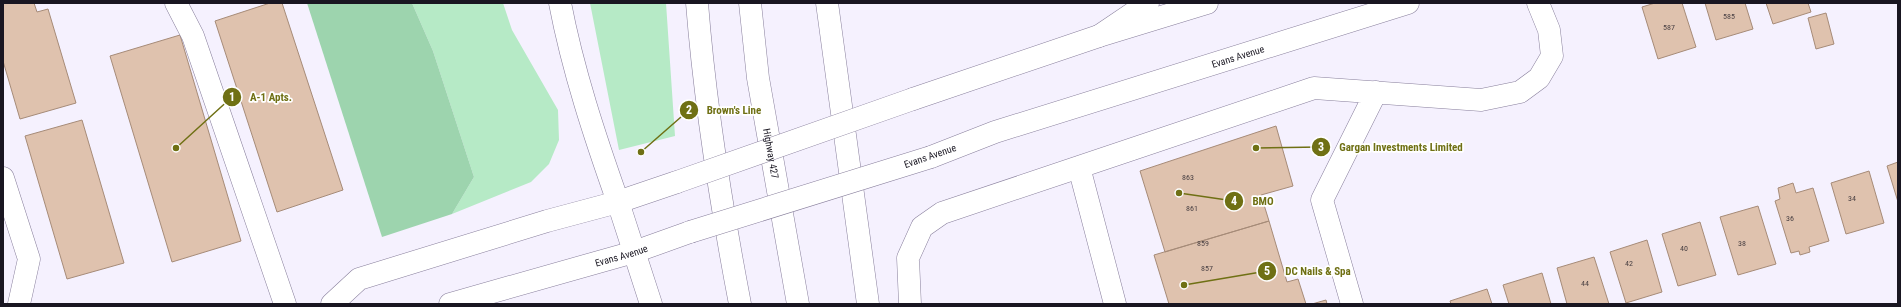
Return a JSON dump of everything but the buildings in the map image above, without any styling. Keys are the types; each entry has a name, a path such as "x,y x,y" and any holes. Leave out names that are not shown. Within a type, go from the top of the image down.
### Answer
{"main road":[{"path":"176,3 193,36 285,304"},
{"path":"560,3 569,50 604,164 651,304"},
{"path":"697,3 708,105 730,255 740,304"},
{"name":"Highway 427","path":"750,3 758,78 798,304"},
{"path":"827,3 868,304"},
{"path":"831,34 832,3"},
{"path":"1099,36 1148,3"},
{"path":"332,304 359,279 547,221 618,202 913,98 1099,36 1207,3"},
{"name":"Evans Avenue","path":"450,304 634,252 690,232 931,157 995,132 1408,3"},
{"path":"910,304 908,258 922,227 942,213 1314,88 1481,100 1520,92 1539,78 1552,56 1548,30 1538,3"},
{"path":"1352,304 1322,200 1376,92"},
{"path":"1079,167 1115,304"},
{"path":"3,178 28,259 19,304"}],"green space":[{"path":"307,3 412,3 433,51 474,177 452,214 382,237"},
{"path":"412,3 503,3 512,30 558,110 559,140 549,164 531,182 452,214 474,177 433,51"},
{"path":"590,3 666,3 675,136 619,150"}],"place":[{"name":"A-1 Apts.","path":"176,148"},
{"name":"Gargan Investments Limited","path":"1256,148"},
{"name":"Brown's Line","path":"641,152"},
{"name":"BMO","path":"1179,193"},
{"name":"DC Nails & Spa","path":"1184,285"}]}
